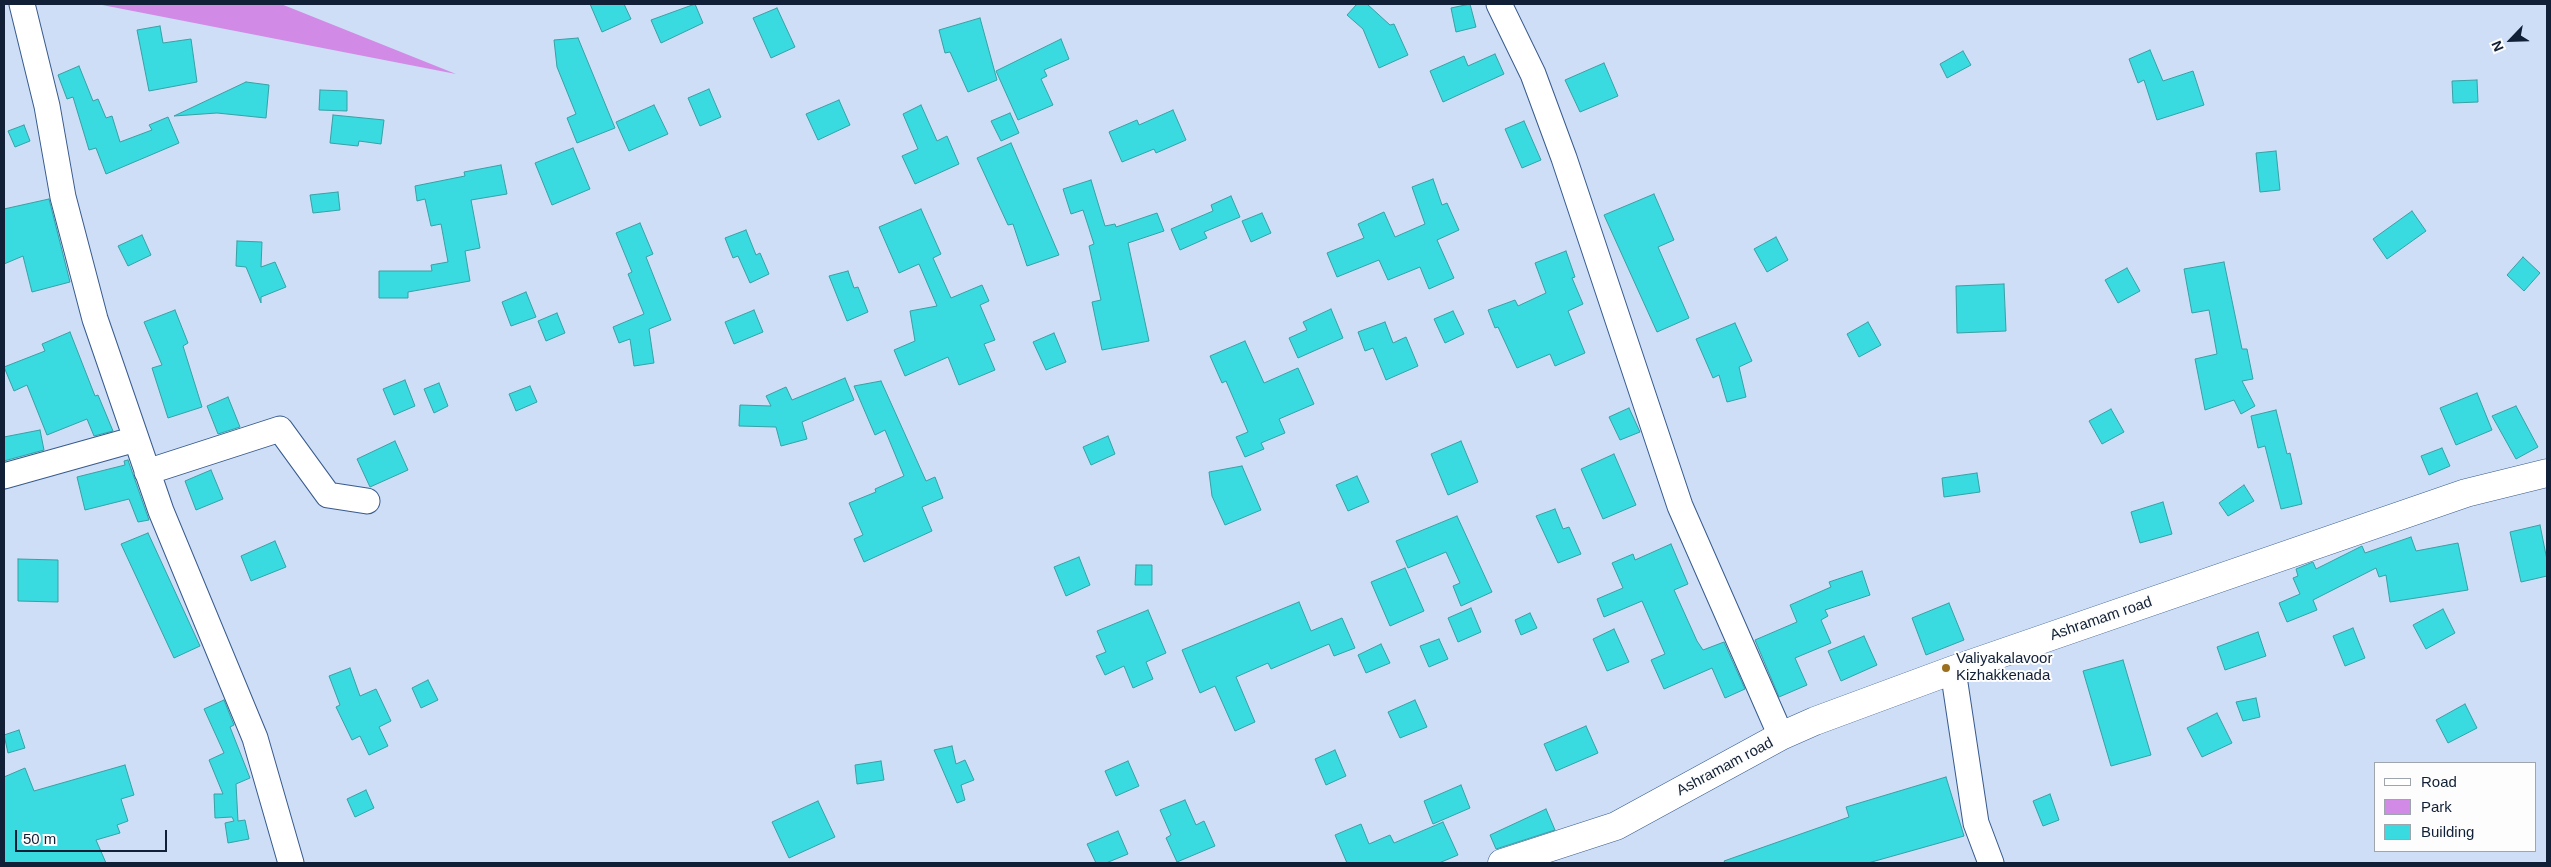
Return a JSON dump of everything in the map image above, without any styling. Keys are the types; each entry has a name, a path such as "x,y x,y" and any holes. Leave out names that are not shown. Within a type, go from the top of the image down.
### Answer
{"main road":[{"name":"Ashramam road","path":"1502,863 1616,826 1781,736 1815,721 1953,670 2466,493 2547,473"}],"street":[{"path":"22,4 47,106 63,197 95,319 160,511 255,738 291,863"},
{"path":"1499,4 1533,74 1564,158 1680,506 1781,736"},
{"path":"147,472 280,428 328,496 367,501"},
{"path":"4,476 136,439"},
{"path":"1953,670 1976,823 1991,863"}],"green space":[{"path":"97,4 281,4 456,74"}],"building":[{"path":"590,4 624,4 631,19 602,32"},
{"path":"695,4 703,23 661,43 651,20"},
{"path":"1357,4 1367,4 1390,25 1394,24 1408,55 1379,68 1363,29 1347,15"},
{"path":"1470,4 1476,27 1456,32 1451,8"},
{"path":"777,8 795,47 771,58 753,18"},
{"path":"980,18 997,80 968,92 950,52 945,53 939,30"},
{"path":"160,26 163,43 191,39 197,82 149,91 137,30"},
{"path":"578,38 615,128 577,143 567,118 576,114 557,67 554,40"},
{"path":"1061,39 1069,59 1044,70 1047,76 1041,79 1053,105 1018,120 996,71"},
{"path":"2150,50 2163,81 2193,71 2204,105 2157,120 2144,80 2138,83 2129,59"},
{"path":"1963,51 1971,65 1947,78 1940,64"},
{"path":"1495,54 1504,74 1443,102 1430,71 1464,56 1468,66"},
{"path":"1604,63 1618,96 1580,112 1565,80"},
{"path":"79,66 93,101 98,99 106,118 112,116 120,142 152,130 149,125 168,117 179,143 106,174 96,148 89,150 73,97 67,99 58,75"},
{"path":"2477,80 2478,102 2453,103 2452,81"},
{"path":"246,82 269,85 266,118 217,113 174,116"},
{"path":"709,89 721,117 700,126 688,98"},
{"path":"320,90 347,91 347,111 319,110"},
{"path":"839,100 850,125 818,140 806,114"},
{"path":"654,105 668,134 629,151 616,122"},
{"path":"921,105 937,141 947,136 959,164 915,184 902,156 918,149 903,114"},
{"path":"1173,110 1186,140 1156,153 1154,149 1122,162 1109,132 1137,120 1139,125"},
{"path":"1010,113 1019,133 1001,141 991,121"},
{"path":"333,115 384,120 381,144 359,141 358,146 330,143"},
{"path":"1524,121 1541,160 1522,168 1505,129"},
{"path":"24,125 30,141 15,147 8,131"},
{"path":"1011,143 1059,255 1027,266 1013,224 1008,225 977,158"},
{"path":"573,148 590,189 552,205 535,163"},
{"path":"2276,151 2280,190 2260,192 2256,153"},
{"path":"501,165 507,194 471,200 480,248 465,251 470,281 408,292 408,298 379,298 379,271 432,271 431,265 448,262 441,224 431,226 425,199 417,201 415,186 465,176 464,172"},
{"path":"1433,179 1442,205 1447,203 1459,230 1437,240 1454,278 1429,289 1420,267 1388,280 1379,260 1337,277 1327,253 1364,238 1358,224 1384,212 1395,237 1425,224 1412,187"},
{"path":"1091,180 1105,226 1115,224 1116,227 1157,213 1164,231 1128,243 1149,341 1102,350 1092,302 1101,300 1089,246 1094,244 1083,210 1071,214 1063,189"},
{"path":"338,192 340,210 313,213 310,195"},
{"path":"1654,194 1674,240 1658,247 1689,318 1657,332 1604,215"},
{"path":"1231,196 1240,217 1204,232 1207,238 1180,250 1171,229 1213,211 1211,205"},
{"path":"49,199 70,282 32,292 23,256 4,264 4,209"},
{"path":"921,209 941,254 933,258 951,298 982,285 989,301 980,305 995,340 984,344 995,370 959,385 948,357 905,376 894,350 915,341 910,311 937,306 919,264 899,273 879,227"},
{"path":"2412,211 2426,231 2387,259 2373,239"},
{"path":"1262,213 1271,233 1251,242 1242,221"},
{"path":"640,223 653,254 646,257 671,320 649,329 654,363 634,366 630,339 619,343 613,327 644,314 628,274 632,272 616,233"},
{"path":"746,230 756,255 760,253 769,274 750,283 738,256 733,258 725,238"},
{"path":"142,235 151,255 128,266 118,246"},
{"path":"1776,237 1788,260 1767,272 1754,249"},
{"path":"237,241 262,242 261,267 275,262 286,287 261,297 261,303 246,267 236,266"},
{"path":"1566,251 1575,277 1572,278 1583,304 1568,311 1585,353 1555,366 1550,354 1517,368 1498,327 1495,328 1488,310 1515,300 1518,306 1546,293 1535,263"},
{"path":"2523,257 2540,273 2524,291 2507,275"},
{"path":"2224,262 2242,349 2247,349 2253,379 2242,381 2255,406 2241,414 2234,400 2205,410 2195,359 2217,354 2209,310 2192,313 2184,269"},
{"path":"2127,268 2140,291 2118,303 2105,280"},
{"path":"848,271 854,288 858,287 868,312 847,321 829,276"},
{"path":"2004,284 2006,331 1957,333 1956,286"},
{"path":"526,292 536,317 511,326 502,302"},
{"path":"1331,309 1343,338 1298,358 1289,338 1307,330 1303,322"},
{"path":"175,310 188,343 183,346 202,407 168,418 152,368 162,365 144,322"},
{"path":"754,310 763,332 734,344 725,322"},
{"path":"1453,311 1464,334 1445,343 1434,319"},
{"path":"557,313 565,333 546,341 538,321"},
{"path":"1385,322 1393,343 1406,337 1418,366 1386,380 1373,348 1365,351 1358,332"},
{"path":"1868,322 1881,345 1859,357 1847,334"},
{"path":"1735,323 1752,361 1739,367 1746,397 1727,402 1719,375 1713,378 1696,339"},
{"path":"70,332 95,396 98,395 113,431 94,436 87,419 47,435 27,385 14,391 4,367 45,351 42,344"},
{"path":"1054,333 1066,362 1046,370 1033,342"},
{"path":"1245,341 1264,383 1298,368 1314,404 1279,419 1285,433 1261,443 1264,449 1245,457 1236,437 1248,432 1226,381 1222,383 1210,356"},
{"path":"845,378 854,400 802,422 807,439 781,446 776,427 739,426 740,405 771,406 766,396 786,387 792,400"},
{"path":"405,380 415,406 394,415 383,389"},
{"path":"881,381 926,481 935,477 943,498 922,507 932,531 864,562 854,539 863,535 849,503 876,492 875,489 904,476 885,430 875,435 854,386"},
{"path":"439,383 448,406 434,413 424,389"},
{"path":"530,386 537,402 516,411 509,394"},
{"path":"2477,393 2492,430 2456,445 2440,408"},
{"path":"228,397 240,427 218,434 207,406"},
{"path":"2516,406 2538,447 2516,459 2492,416"},
{"path":"1629,408 1640,432 1620,440 1609,417"},
{"path":"2111,409 2124,432 2102,444 2089,421"},
{"path":"2276,410 2287,454 2290,453 2302,504 2281,509 2265,446 2258,448 2251,416"},
{"path":"40,430 44,450 4,461 4,437"},
{"path":"1108,436 1115,454 1091,465 1083,447"},
{"path":"395,441 408,470 370,487 357,459"},
{"path":"1461,441 1478,482 1448,495 1431,454"},
{"path":"2442,448 2450,466 2429,475 2421,456"},
{"path":"1614,454 1636,505 1603,519 1581,469"},
{"path":"128,460 149,520 138,522 129,499 85,510 77,477 125,465 124,461"},
{"path":"1242,466 1261,510 1225,525 1212,496 1209,472"},
{"path":"211,470 223,499 196,510 185,481"},
{"path":"1977,473 1980,492 1944,497 1942,478"},
{"path":"1357,476 1369,502 1348,511 1336,485"},
{"path":"2244,485 2254,501 2228,516 2219,503"},
{"path":"2163,502 2172,534 2140,543 2131,512"},
{"path":"1555,509 1563,529 1569,527 1581,554 1558,563 1536,516"},
{"path":"1457,516 1492,592 1461,606 1453,586 1460,583 1446,552 1408,568 1396,541"},
{"path":"2540,525 2547,560 2547,576 2521,582 2510,532"},
{"path":"148,533 200,646 174,658 121,544"},
{"path":"2411,537 2416,551 2458,543 2468,590 2390,602 2386,575 2379,577 2376,568 2313,600 2317,610 2287,622 2279,603 2300,594 2293,578 2298,576 2296,569 2313,562 2316,569 2362,546 2365,553"},
{"path":"275,541 286,567 251,581 241,556"},
{"path":"1671,544 1688,584 1674,590 1697,641 1703,650 1724,642 1745,689 1725,698 1712,668 1664,689 1651,660 1665,654 1642,601 1604,617 1597,599 1623,588 1612,563 1633,554 1635,560"},
{"path":"1079,557 1090,585 1066,596 1054,567"},
{"path":"18,559 58,560 58,602 18,601"},
{"path":"1136,565 1152,565 1152,585 1135,585"},
{"path":"1405,568 1424,611 1390,626 1371,582"},
{"path":"1862,571 1870,595 1825,610 1828,616 1821,620 1831,643 1795,658 1807,685 1779,697 1755,640 1797,622 1790,605 1831,587 1829,582"},
{"path":"1299,602 1311,631 1342,618 1355,648 1334,656 1329,644 1271,669 1268,663 1236,677 1255,722 1235,731 1215,686 1200,693 1182,650"},
{"path":"1949,603 1964,640 1926,655 1912,618"},
{"path":"1471,608 1481,632 1458,642 1448,618"},
{"path":"2443,609 2455,633 2426,649 2413,625"},
{"path":"1148,610 1166,653 1146,662 1153,679 1133,688 1124,666 1105,675 1096,656 1106,652 1097,631"},
{"path":"1530,613 1537,628 1521,635 1515,620"},
{"path":"2353,628 2365,658 2345,666 2333,636"},
{"path":"1614,629 1629,662 1607,671 1593,639"},
{"path":"2258,632 2266,656 2225,670 2217,647"},
{"path":"1864,636 1877,665 1841,681 1828,651"},
{"path":"1439,639 1448,659 1429,667 1420,646"},
{"path":"1381,644 1390,663 1366,673 1358,655"},
{"path":"2123,660 2151,755 2111,766 2083,671"},
{"path":"350,668 360,696 376,689 391,721 379,727 388,746 369,755 360,736 352,740 336,707 340,705 329,676"},
{"path":"428,680 438,700 421,708 412,688"},
{"path":"2256,698 2260,717 2243,721 2236,702"},
{"path":"224,700 234,725 230,727 250,778 236,784 238,821 245,820 249,839 228,843 225,823 234,821 232,817 215,818 214,794 223,794 209,760 224,753 204,709"},
{"path":"1415,700 1427,727 1400,738 1388,712"},
{"path":"2465,704 2477,728 2448,743 2436,720"},
{"path":"2217,713 2232,743 2202,757 2187,728"},
{"path":"1586,726 1598,753 1556,771 1544,744"},
{"path":"19,730 25,748 8,753 4,735"},
{"path":"952,746 956,764 965,760 974,780 961,785 965,800 957,803 934,750"},
{"path":"1335,750 1346,776 1326,785 1315,759"},
{"path":"881,761 884,780 857,784 855,765"},
{"path":"1128,761 1139,786 1116,796 1105,771"},
{"path":"125,765 134,795 121,799 128,821 117,825 120,833 96,840 106,863 4,863 4,777 25,768 34,791"},
{"path":"1946,777 1964,836 1868,863 1725,863 1724,861 1849,817 1846,807"},
{"path":"1461,785 1470,808 1433,824 1424,801"},
{"path":"366,790 374,808 355,817 347,799"},
{"path":"2050,794 2059,820 2043,826 2033,801"},
{"path":"1185,800 1196,825 1204,821 1215,846 1177,862 1166,838 1171,835 1160,810"},
{"path":"818,801 835,837 789,858 772,822"},
{"path":"1546,809 1555,830 1496,849 1490,835"},
{"path":"1443,822 1458,855 1439,863 1347,863 1335,835 1361,824 1369,844 1390,835 1394,843"},
{"path":"1118,831 1128,854 1106,863 1096,863 1087,844"}],"place":[{"name":"Valiyakalavoor Kizhakkenada","path":"1946,668"}]}
